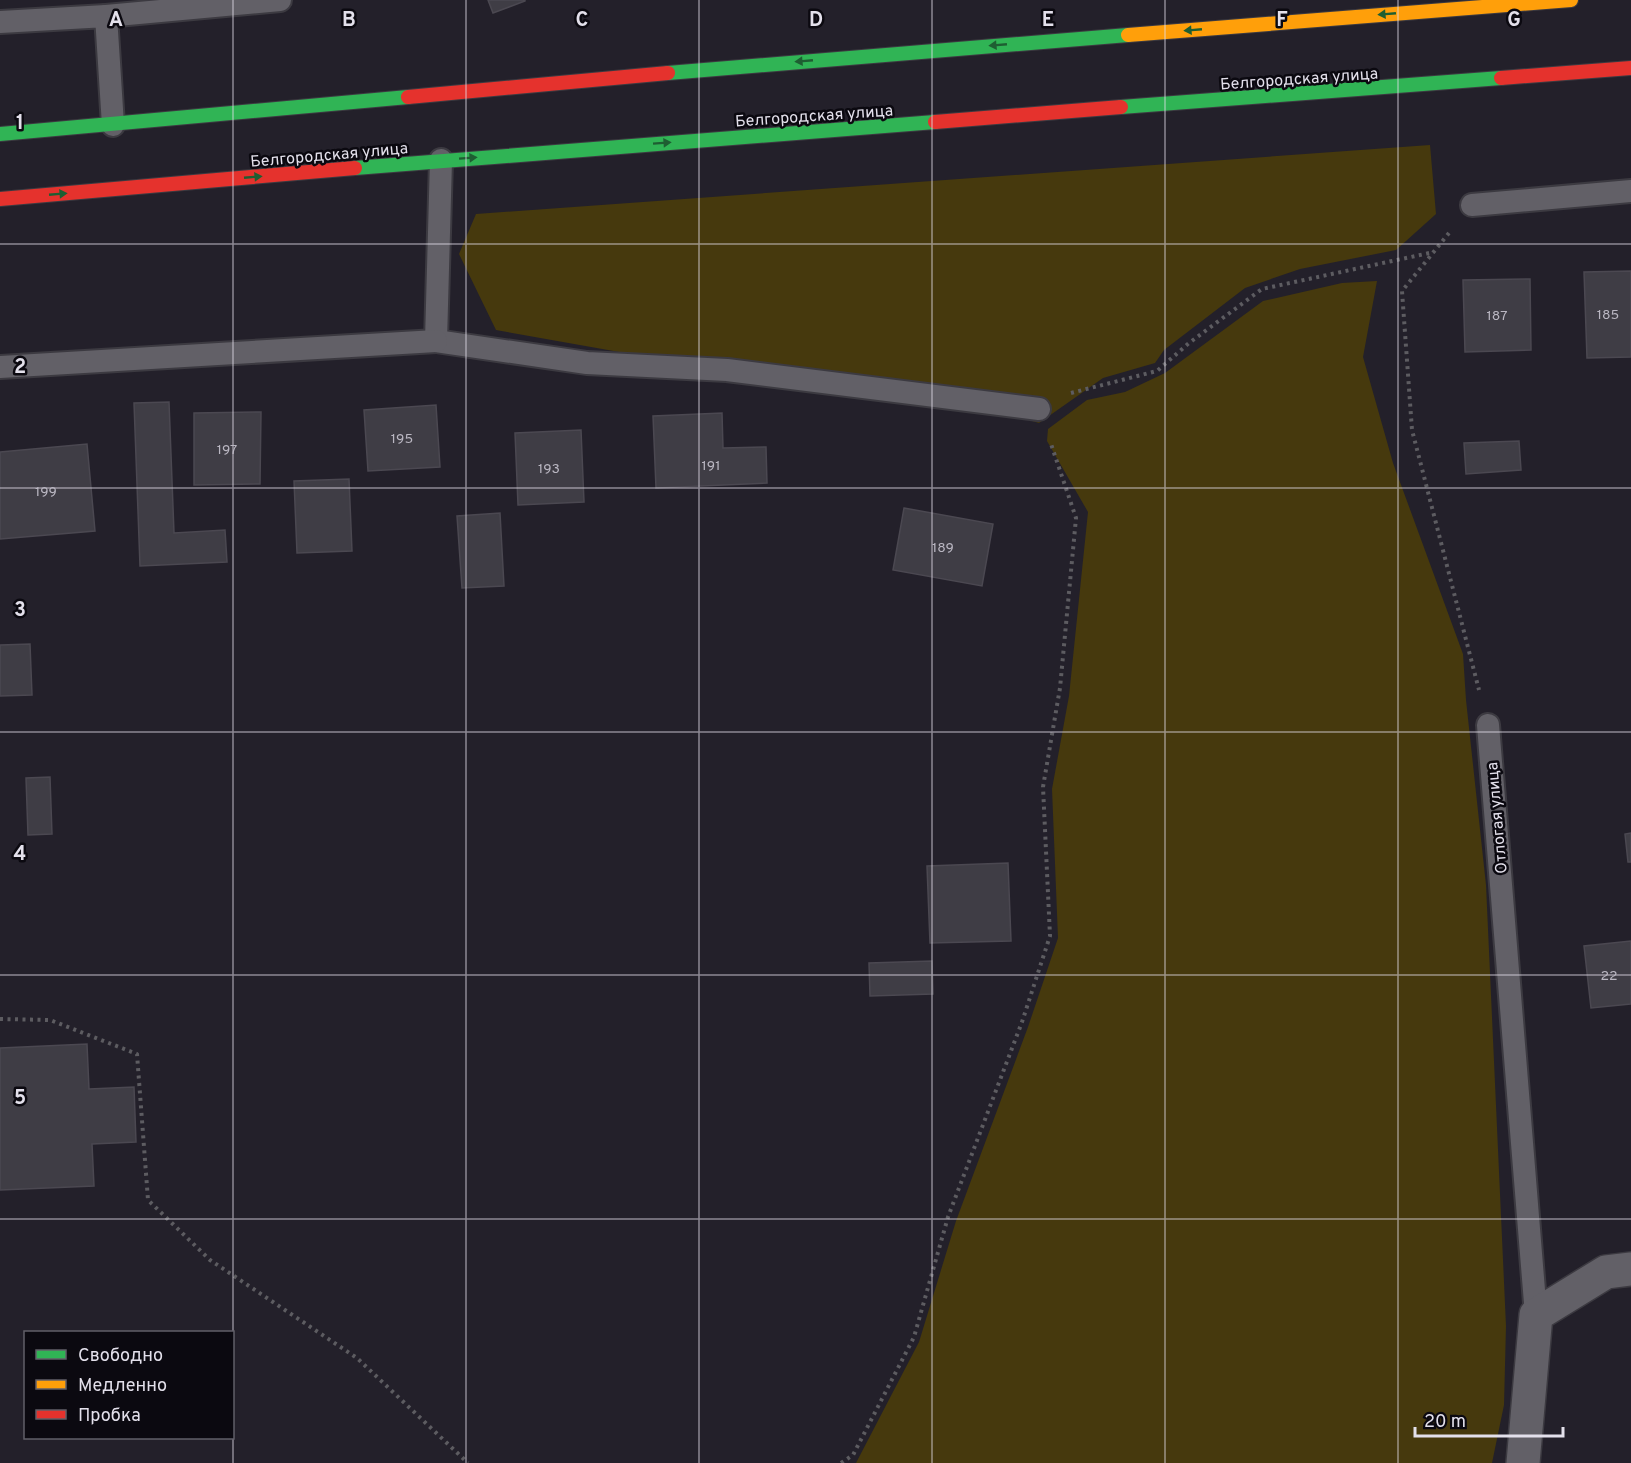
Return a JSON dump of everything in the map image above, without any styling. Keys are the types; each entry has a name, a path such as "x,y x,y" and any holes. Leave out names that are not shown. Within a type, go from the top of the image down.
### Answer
{"main road":[{"path":"0,134 1417,6 1571,0"},
{"name":"Белгородская улица","path":"0,199 441,160 1631,68"}],"street":[{"path":"1536,1315 1606,1272 1631,1269"},
{"name":"Отлогая улица","path":"1523,1463 1536,1315"}],"lane":[{"path":"0,22 106,16 280,0"},
{"path":"106,16 113,125"},
{"path":"436,341 441,160"},
{"path":"1472,205 1631,191"},
{"path":"0,367 436,341 587,363 727,370 1039,409"},
{"name":"Отлогая улица","path":"1488,725 1536,1315"}],"path":[{"path":"1472,205 1402,291 1413,430 1488,725"},
{"path":"841,1463 853,1455 914,1337 948,1217 1022,1022 1050,936 1043,787 1060,688 1076,518 1039,409 1069,394 1157,371 1189,343 1262,289 1434,252"},
{"path":"0,1019 50,1020 137,1054 148,1200 210,1260 357,1358 468,1463"}],"shaded area":[{"path":"1430,145 1436,214 1396,250 1300,269 1245,288 1164,350 1155,363 1103,378 1039,423 932,392 653,358 496,330 459,254 476,214"},
{"path":"1377,281 1363,357 1393,463 1463,654 1486,885 1506,1326 1504,1405 1492,1463 856,1463 919,1342 956,1221 1028,1027 1058,938 1052,789 1069,696 1088,512 1047,441 1048,429 1087,400 1125,392 1165,373 1263,301 1342,283"}],"building":[{"path":"488,0 525,0 525,1 493,13"},
{"path":"1631,271 1631,357 1587,358 1584,272"},
{"path":"1530,279 1531,350 1465,352 1463,280"},
{"path":"169,402 174,533 225,530 227,562 140,566 134,403"},
{"path":"436,405 440,467 368,471 364,410"},
{"path":"261,412 260,484 194,485 194,413"},
{"path":"722,413 723,448 766,447 767,483 656,488 653,416"},
{"path":"581,430 584,502 518,505 515,433"},
{"path":"1519,441 1521,470 1466,474 1464,443"},
{"path":"87,444 95,531 0,539 0,452"},
{"path":"349,479 352,551 297,553 294,481"},
{"path":"904,508 993,524 982,586 893,570"},
{"path":"500,513 504,586 462,588 457,516"},
{"path":"30,644 32,695 0,696 0,645"},
{"path":"50,777 52,834 28,835 26,778"},
{"path":"1631,833 1631,862 1628,862 1625,834"},
{"path":"1008,863 1011,941 930,943 927,866"},
{"path":"1631,941 1631,1004 1591,1008 1584,946"},
{"path":"932,961 933,994 870,996 869,963"},
{"path":"87,1044 89,1089 134,1087 136,1142 92,1144 94,1186 0,1190 0,1048"}],"traffic: fast":[{"path":"668,73 1128,35"},
{"path":"1121,107 1501,78"},
{"path":"0,134 408,97"},
{"path":"355,168 935,122"}],"traffic: slow":[{"path":"1128,35 1571,0"}],"traffic: jam":[{"path":"1501,78 1631,68"},
{"path":"408,97 668,73"},
{"path":"935,122 1121,107"},
{"path":"0,199 355,168"}]}
